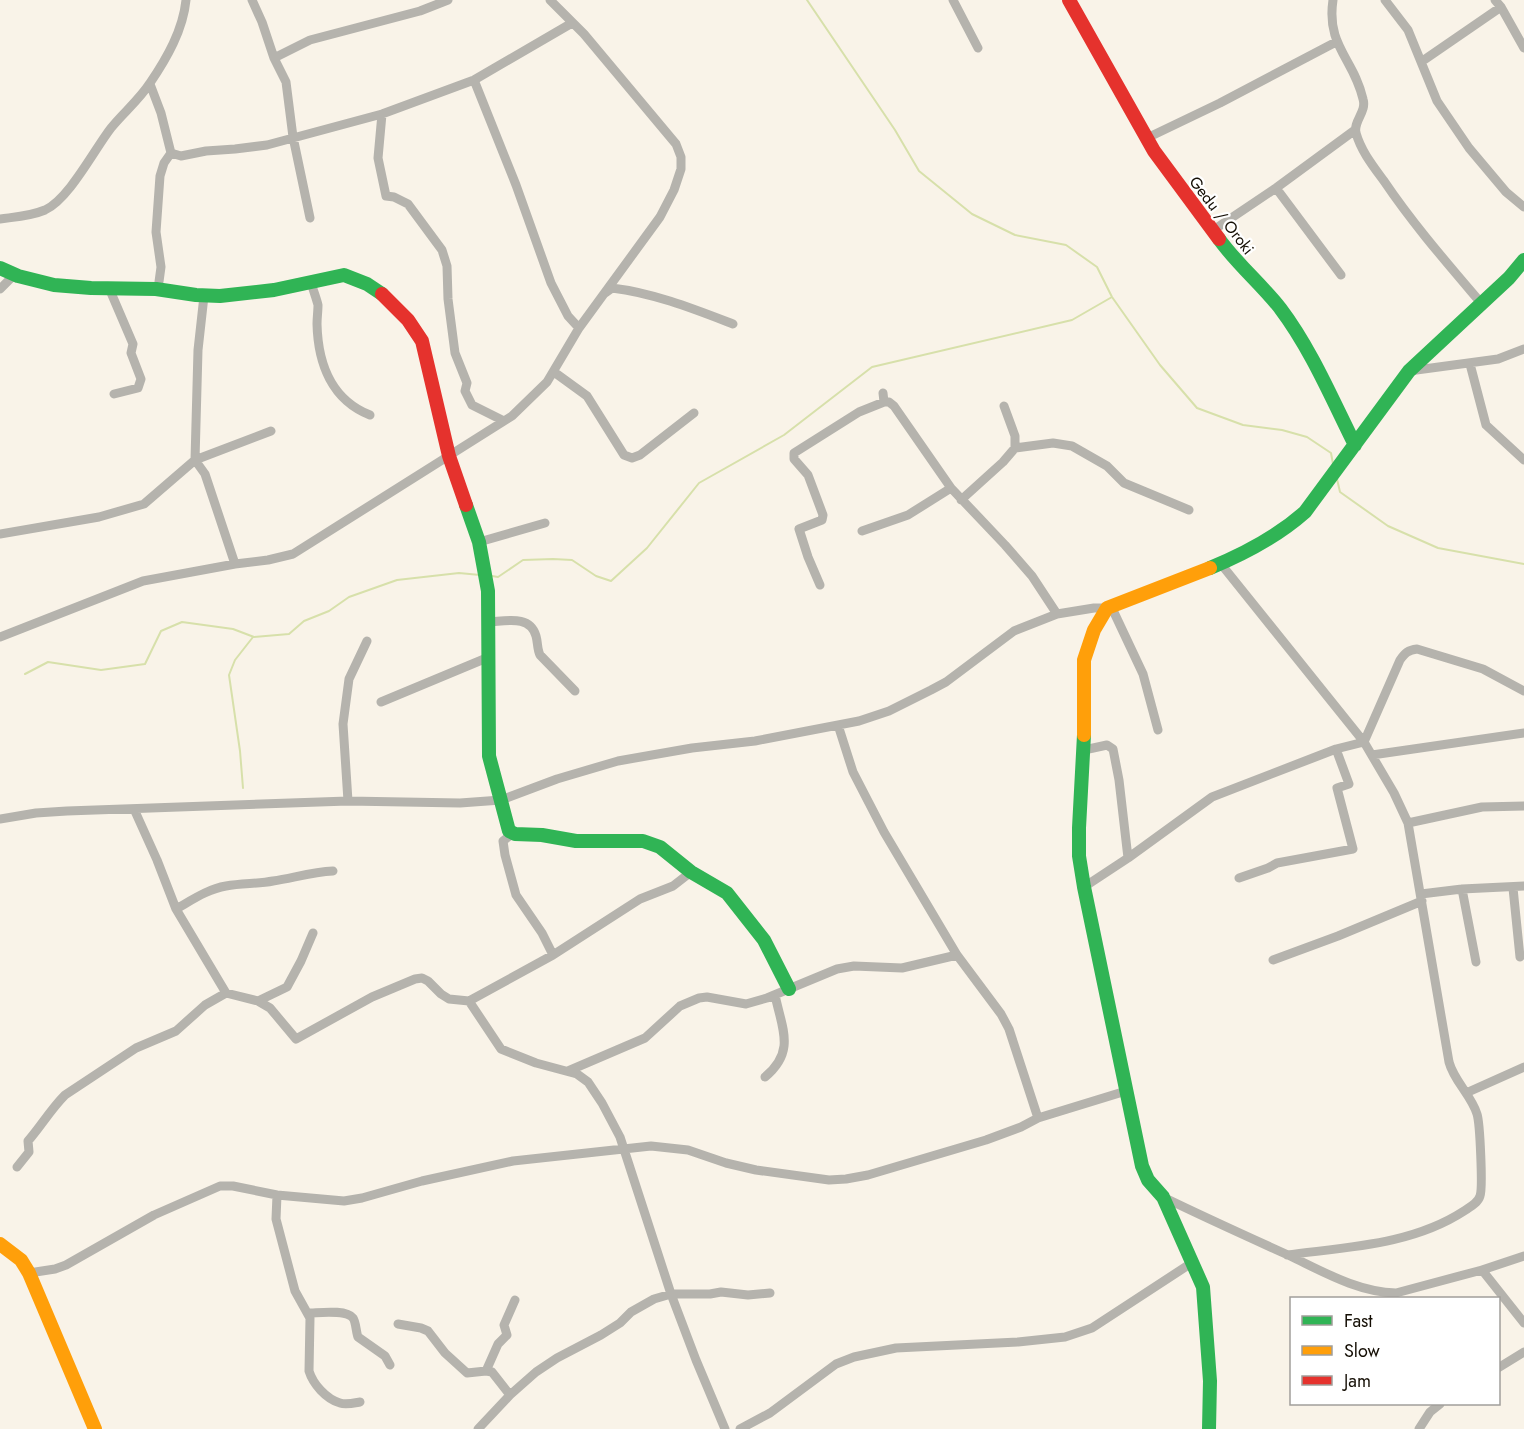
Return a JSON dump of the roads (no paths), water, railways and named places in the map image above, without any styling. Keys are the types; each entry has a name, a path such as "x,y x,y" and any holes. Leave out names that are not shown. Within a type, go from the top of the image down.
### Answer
{"street":[{"path":"0,219 46,210 58,200 111,128 150,84 179,32 184,18 186,0"},
{"path":"252,0 274,58 286,82 293,137 310,218"},
{"path":"274,58 310,40 420,11 448,0"},
{"path":"0,637 143,581 293,554 512,416 541,389 554,372 579,328 660,217 674,190 681,169 681,157 676,144 619,74 550,0"},
{"path":"953,0 978,48"},
{"name":"Gedu / Oroki","path":"1069,0 1154,151 1226,249 1278,306 1291,324 1319,373 1355,445"},
{"path":"1212,231 1355,130 1364,108 1364,99 1336,42 1330,17 1333,0"},
{"path":"1385,0 1408,30 1437,101 1469,148 1506,192 1524,207"},
{"path":"1421,62 1498,3 1524,48"},
{"path":"171,153 181,156 267,145 382,114 474,80 572,22"},
{"path":"1147,138 1220,103 1336,42"},
{"path":"474,80 516,185 551,283 568,316 579,328"},
{"path":"150,84 161,113 171,153 164,163 160,176 156,232 161,267 158,289"},
{"path":"382,114 378,158 386,196 408,204 442,250 447,266 448,299 455,353 467,383 465,391 472,405 504,421"},
{"path":"1355,130 1361,148 1408,216 1481,303"},
{"path":"1276,188 1341,275"},
{"path":"0,819 36,813 134,809 348,801 460,803 501,800 557,779 618,761 692,748 754,741 859,721 889,711 946,682 1014,631 1058,614 1109,607 1221,564 1289,526 1317,497 1409,371 1509,278 1524,260"},
{"path":"0,267 14,274 58,287 158,289 204,296 237,295 344,275 365,282 393,305 414,327 422,341 449,456 479,542 488,591 489,756 508,828 512,834"},
{"path":"0,289 14,274"},
{"path":"311,282 318,306 319,350 329,376 340,397 370,415"},
{"path":"109,288 133,344 131,353 141,379 138,388 114,394"},
{"path":"603,294 612,288 633,290 733,324"},
{"path":"204,296 198,350 195,460 205,474 235,564"},
{"path":"1409,371 1498,359 1524,349"},
{"path":"1470,364 1486,425 1524,460"},
{"path":"554,372 587,396 624,455 632,458 640,455 694,413"},
{"path":"820,585 808,557 800,529 822,520 823,515 808,475 794,459 795,453 884,397 894,406 951,488 1005,544 1032,576 1058,614"},
{"path":"961,500 1015,448 1015,436 1004,406"},
{"path":"0,534 99,517 144,504 195,460 271,431"},
{"path":"1015,448 1053,443 1072,446 1107,466 1124,483 1189,510"},
{"path":"862,531 908,514 951,488"},
{"path":"479,542 545,523"},
{"path":"1221,564 1364,742 1394,793 1408,823 1449,1062 1477,1115 1479,1124 1481,1194 1474,1205 1453,1219 1389,1242 1287,1255"},
{"path":"1109,607 1143,674 1158,730"},
{"path":"1109,607 1094,630 1084,660 1084,750 1079,856 1142,1166 1148,1180 1163,1197 1203,1287 1210,1381 1209,1429"},
{"path":"489,621 522,621 532,627 540,655 575,691"},
{"path":"348,801 343,724 348,679 367,641"},
{"path":"1364,742 1400,660 1410,650 1483,669 1524,691"},
{"path":"381,702 489,657"},
{"path":"838,725 853,772 864,796 957,955 1001,1014 1038,1118"},
{"path":"1372,755 1524,734"},
{"path":"1084,887 1212,797 1336,749 1364,742"},
{"path":"1084,750 1107,745 1113,750 1120,787 1128,858"},
{"path":"1239,878 1277,863 1353,849 1337,788 1349,783 1336,749"},
{"path":"1408,823 1482,807 1524,806"},
{"path":"134,809 176,909 226,993"},
{"path":"553,954 542,933 516,895 503,841 512,834 542,835 576,841 643,841 668,853 691,872 727,894 764,940 789,989"},
{"path":"176,909 210,891 225,886 333,871"},
{"path":"16,1167 30,1152 28,1141 65,1095 136,1048 176,1031 205,1005 226,993 258,1001 270,1008 296,1039 372,997 415,979 422,978 428,981 449,999 469,1001 553,954 640,899 680,882 691,872"},
{"path":"1273,960 1338,936 1421,898 1462,889 1524,886"},
{"path":"1513,888 1520,957"},
{"path":"1462,889 1476,962"},
{"path":"258,1001 287,987 313,933"},
{"path":"568,1071 645,1038 671,1012 689,1001 707,998 746,1005 837,969 854,966 902,968 957,955"},
{"path":"765,1077 781,1061 785,1046 775,995"},
{"path":"469,1001 501,1049 536,1063 568,1071 588,1082 616,1130 671,1294 725,1429"},
{"path":"1466,1093 1524,1067"},
{"path":"29,1273 66,1265 154,1215 220,1186 233,1186 277,1195 344,1201 513,1161 651,1146 679,1148 756,1170 829,1180 846,1179 868,1175 986,1140 1038,1118 1126,1091"},
{"path":"277,1195 276,1219 284,1250 295,1290 308,1313 311,1326 309,1371 314,1383 337,1403 360,1402"},
{"path":"1163,1197 1357,1286 1384,1293 1396,1293 1524,1256"},
{"path":"0,1244 21,1260 29,1273 95,1429"},
{"path":"740,1429 770,1413 836,1364 854,1357 896,1348 1018,1342 1065,1337 1092,1328 1193,1262"},
{"path":"1482,1270 1524,1323"},
{"path":"478,1429 510,1395 536,1372 601,1335 640,1306 654,1299 671,1294 770,1293"},
{"path":"486,1371 498,1344 507,1335 504,1325 515,1300"},
{"path":"308,1313 338,1313 350,1316 354,1320 358,1337 386,1356 390,1365"},
{"path":"398,1324 428,1331 445,1353 467,1373 486,1371 496,1376 510,1395"},
{"path":"1500,1367 1524,1352"},
{"path":"1419,1429 1430,1412 1439,1405"}],"waterway":[{"path":"807,0 895,130 919,171 972,214 1015,235 1066,245 1097,267 1112,297 1160,365 1197,408 1243,425 1282,430 1307,437 1331,453 1333,464"},
{"path":"492,576 498,577 523,560 553,559 572,560 596,576 611,581 647,548 699,483 784,435 872,367 1072,320 1112,297"},
{"path":"1337,479 1340,492 1388,526 1438,548 1524,564"},
{"path":"25,674 48,662 101,670 145,664 161,631 182,622 233,629 254,637 289,634 304,621 329,611 349,597 397,580 459,573 480,575"},
{"path":"243,788 229,675 235,660 253,637"}]}
